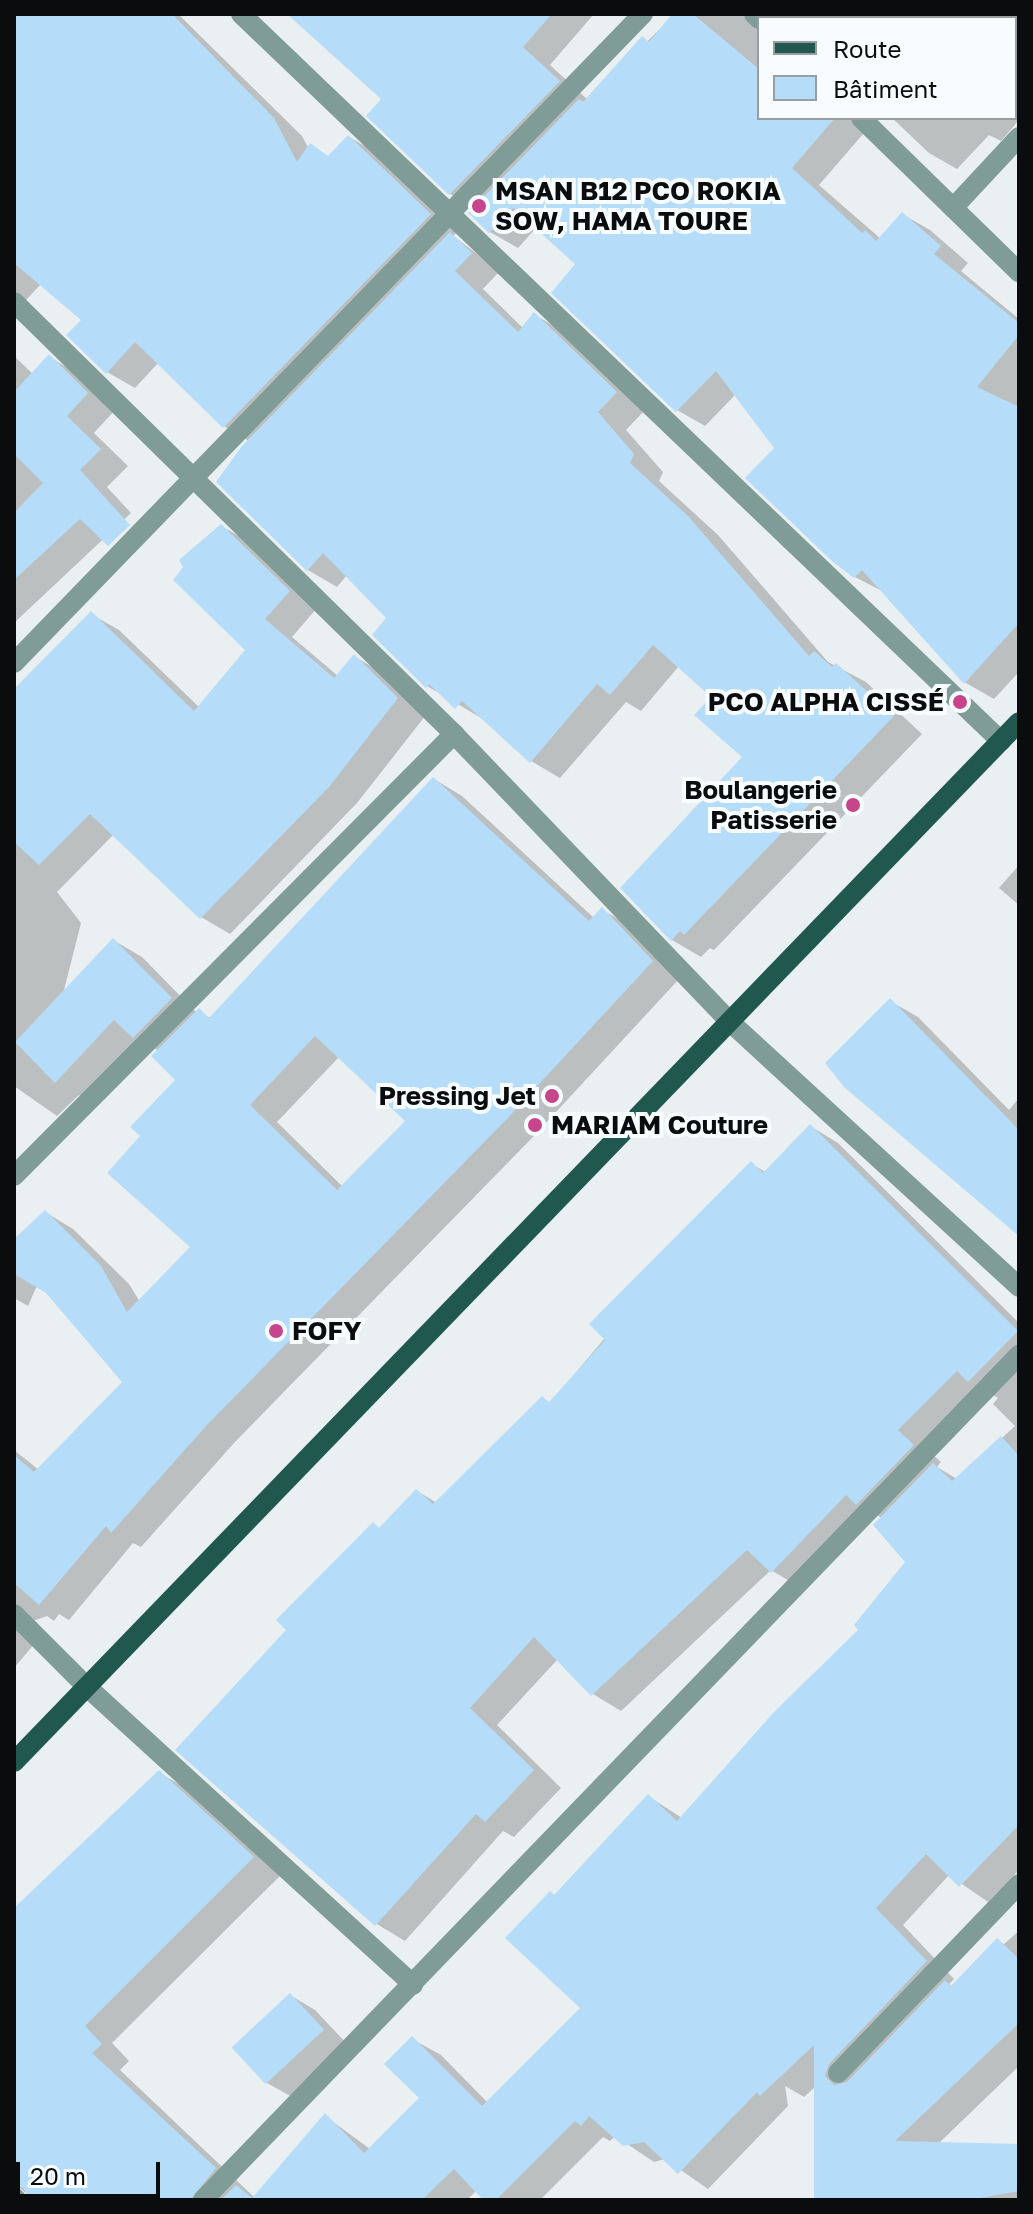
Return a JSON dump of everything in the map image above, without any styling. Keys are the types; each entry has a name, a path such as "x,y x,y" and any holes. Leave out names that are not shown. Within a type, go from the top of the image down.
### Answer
{"main road":[{"path":"14,1762 1019,722"}],"street":[{"path":"241,14 1001,741"},
{"path":"14,663 643,14"},
{"path":"863,120 1019,272"},
{"path":"953,208 1019,137"},
{"path":"14,302 454,734 730,1022 1019,1287"},
{"path":"14,1176 454,734"},
{"path":"203,2200 1019,1355"},
{"path":"14,1614 86,1686 413,1985"},
{"path":"838,2073 1019,1884"}],"building":[{"path":"14,14 172,14 274,118 297,162 310,143 328,156 348,135 431,214 223,428 135,342 106,374 66,335 81,320 15,264"},
{"path":"287,14 552,14 523,47 560,81 449,195 366,116 381,99"},
{"path":"672,14 693,14 757,67 757,120 833,120 792,168 862,233 865,230 876,241 902,212 941,246 934,254 1019,323 1019,335 977,387 1019,407 1019,623 964,684 862,570 854,578 833,562 745,478 774,448 716,371 676,412 551,293 575,264 513,208 489,233 468,213 579,99 583,102 642,36 649,42"},
{"path":"450,232 472,253 455,271 518,332 534,312 617,392 598,412 634,454 630,463 688,516 809,656 814,651 832,667 836,663 894,716 684,935 680,931 671,941 620,888 742,757 694,715 711,697 653,645 610,695 597,684 530,763 462,701 455,709 429,684 426,688 372,635 386,618 323,553 307,571 216,482 242,446"},
{"path":"49,354 88,393 67,416 101,449 80,470 130,525 108,546 80,519 14,580 14,513 43,483 14,454 14,392"},
{"path":"221,524 290,591 265,619 334,678 354,654 398,698 329,787 200,919 90,814 39,865 14,842 14,689 91,611 194,711 245,650 173,580 183,567 179,560"},
{"path":"433,777 589,921 602,907 653,961 503,1123 206,1426 111,1533 106,1526 39,1605 14,1583 14,1455 34,1472 122,1382 46,1293 14,1274 14,1239 45,1210 101,1266 127,1312 190,1247 107,1173 140,1136 130,1127 175,1080 151,1056 199,1008 209,1018","holes":["315,1036 405,1121 337,1190 250,1105"]},
{"path":"113,938 172,998 133,1038 114,1020 55,1083 15,1042"},
{"path":"890,998 1019,1130 1019,1236 844,1087 825,1063"},
{"path":"810,1124 1018,1331 968,1382 957,1371 898,1430 914,1445 856,1505 846,1495 771,1573 747,1550 591,1696 534,1637 470,1708 534,1770 485,1822 476,1814 375,1926 175,1750 286,1630 276,1620 373,1522 379,1528 416,1489 433,1504 542,1396 549,1402 605,1340 589,1324 751,1161 763,1173"},
{"path":"1001,1436 1019,1456 1019,1825 959,1887 926,1854 876,1908 927,1961 829,2064 825,2076 834,2085 847,2082 945,1980 951,1986 997,1938 1019,1959 1019,2023 895,2141 1019,2144 1019,2191 969,2200 814,2200 814,2045 760,2096 757,2092 678,2174 644,2142 623,2146 589,2116 581,2126 575,2121 496,2200 483,2200 454,2169 422,2200 221,2200 236,2185 252,2198 325,2113 364,2153 419,2098 384,2064 412,2036 482,2106 580,2008 505,1938 550,1891 554,1895 648,1794 677,1821 774,1712 858,1630 854,1625 905,1562 873,1525 933,1463 952,1481"},
{"path":"159,1770 254,1857 85,2026 102,2044 92,2053 216,2168 190,2200 30,2200 23,2188 14,2184 14,1908"},
{"path":"290,1993 324,2030 266,2084 231,2048"}],"place":[{"name":"MSAN B12 PCO ROKIA SOW, HAMA TOURE","path":"479,206"},
{"name":"PCO ALPHA CISSÉ","path":"960,702"},
{"name":"Boulangerie Patisserie","path":"853,805"},
{"name":"Pressing Jet","path":"552,1096"},
{"name":"MARIAM Couture","path":"535,1125"},
{"name":"FOFY","path":"276,1331"}]}
